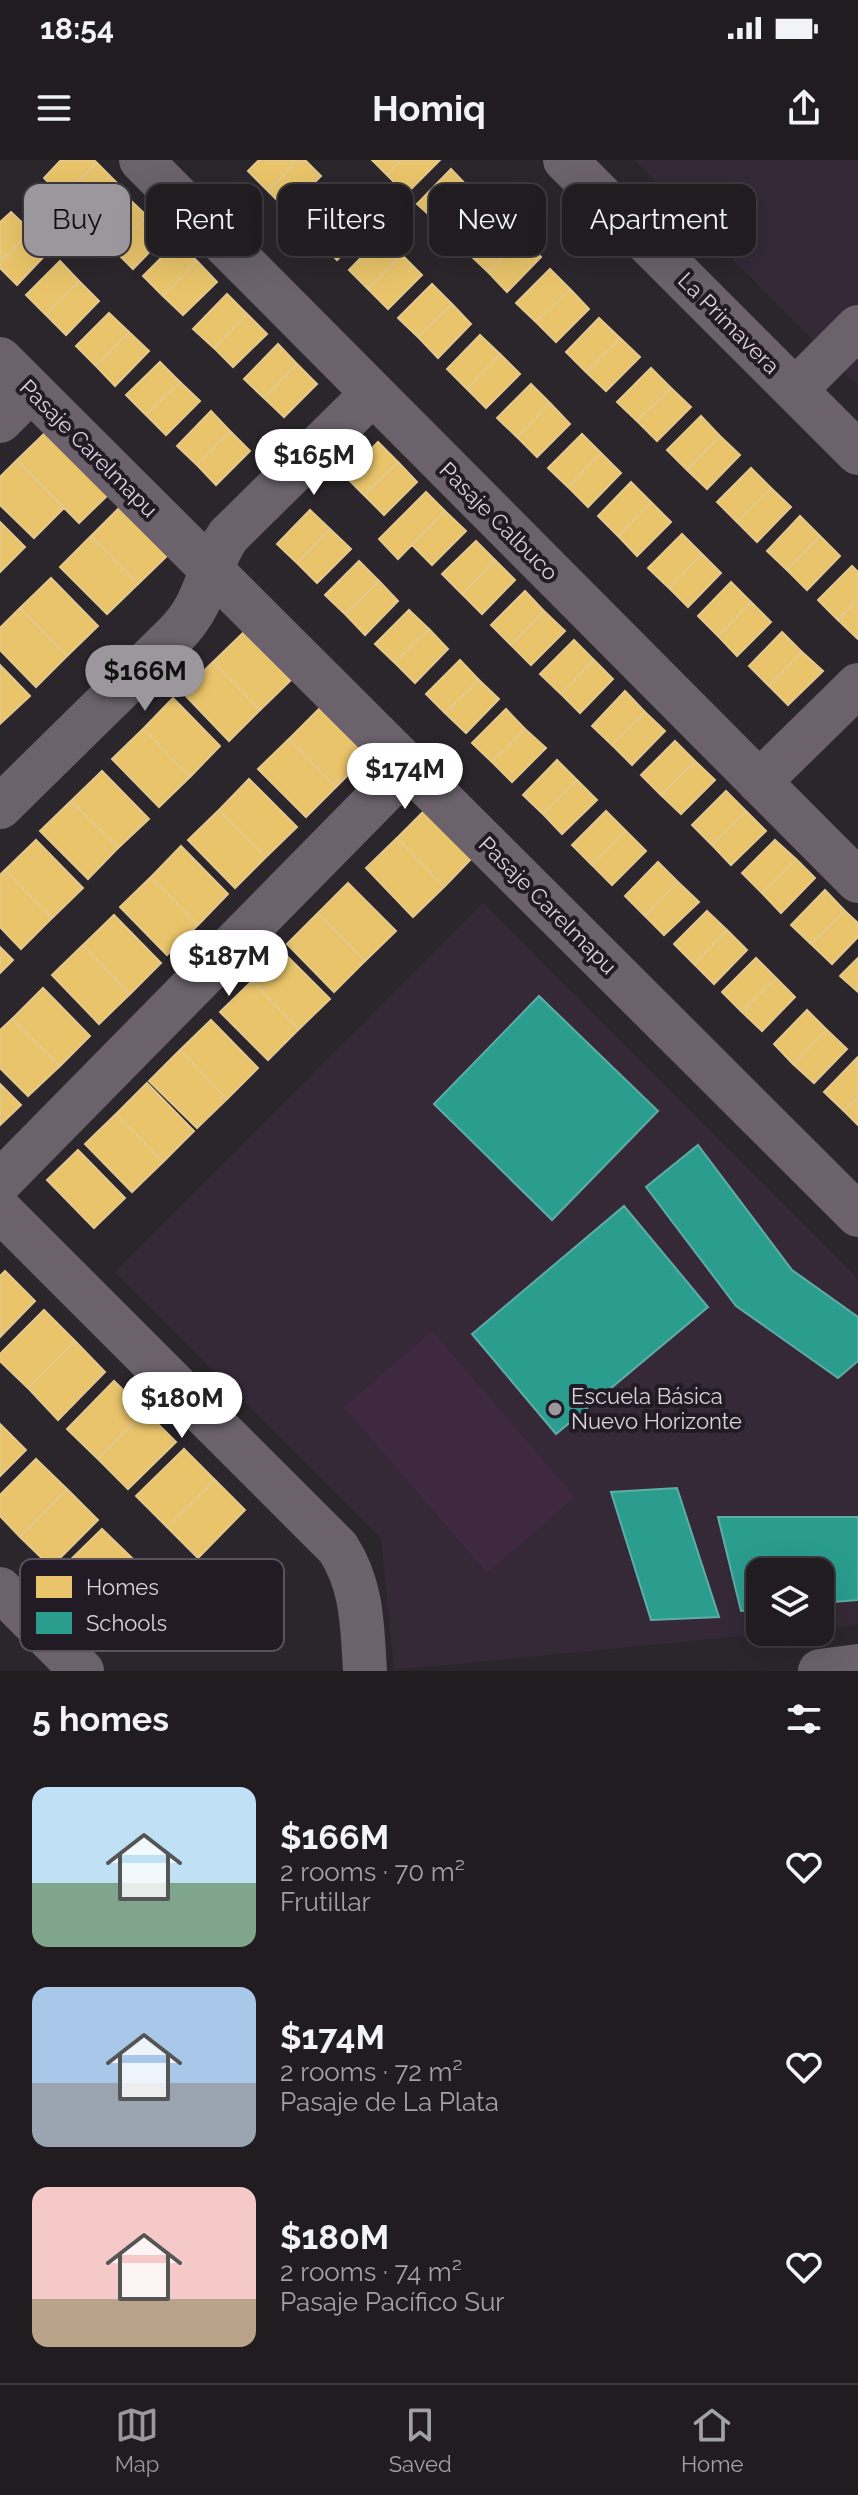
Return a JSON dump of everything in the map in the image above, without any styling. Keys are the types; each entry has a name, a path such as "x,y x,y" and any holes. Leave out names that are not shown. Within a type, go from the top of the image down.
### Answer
{"street":[{"name":"Pasaje Calbuco","path":"141,160 858,881"},
{"name":"La Primavera","path":"565,160 858,453"},
{"path":"795,390 858,327"},
{"name":"Pasaje Carelmapu","path":"0,359 858,1215"},
{"path":"0,421 31,390"},
{"path":"0,807 187,621 204,590 218,551 240,522 372,394"},
{"path":"759,782 858,685"},
{"path":"0,1182 409,766"},
{"path":"0,1210 338,1548 356,1581 360,1599 365,1671"},
{"path":"0,1589 20,1609"},
{"path":"62,1651 82,1671"},
{"path":"820,1671 858,1666"}],"shaded area":[{"path":"634,160 858,160 858,386 729,256 756,256 756,184 658,184"},
{"name":"Escuela Básica Nuevo Horizonte","path":"483,903 858,1279 858,1625 834,1628 834,1558 746,1558 746,1636 394,1670 381,1538 115,1272"},
{"path":"432,1331 575,1497 487,1573 344,1407"}],"building: Homes":[{"path":"61,160 94,160 97,163 76,184 50,184 44,178"},
{"path":"259,160 298,160 268,191 248,171"},
{"path":"298,160 305,160 321,176 313,184 278,184 278,201 268,191"},
{"path":"372,160 401,160 387,175"},
{"path":"401,160 440,160 413,187 413,184 396,184 387,175"},
{"path":"97,163 117,183 116,184 76,184"},
{"path":"451,169 465,184 436,184"},
{"path":"429,192 429,215 417,204"},
{"path":"130,200 146,215 130,232"},
{"path":"11,212 24,224 24,238 0,262 0,222"},
{"path":"146,217 146,256 133,269 120,256 130,256 130,232"},
{"path":"24,238 24,256 44,256 17,285 0,268 0,262"},
{"path":"163,256 192,256 197,261 163,296 143,276"},
{"path":"363,256 401,256 368,289 349,270"},
{"path":"401,256 422,275 388,309 368,289"},
{"path":"471,256 504,256 488,272"},
{"path":"504,256 541,257 507,292 488,272"},
{"path":"60,261 79,281 46,315 26,295"},
{"path":"197,261 217,282 183,315 163,296"},
{"path":"550,269 570,289 536,322 516,303"},
{"path":"79,281 99,301 66,335 46,315"},
{"path":"432,284 452,304 418,337 398,318"},
{"path":"570,289 589,309 556,342 536,322"},
{"path":"227,294 247,314 214,348 193,329"},
{"path":"452,304 471,324 438,358 418,337"},
{"path":"109,313 129,332 96,366 76,346"},
{"path":"247,314 267,334 233,367 214,348"},
{"path":"599,318 620,338 586,372 566,352"},
{"path":"129,332 149,351 115,386 96,366"},
{"path":"480,335 500,354 467,389 447,369"},
{"path":"620,338 640,357 606,391 586,372"},
{"path":"278,344 297,364 264,398 244,379"},
{"path":"500,354 520,374 486,408 467,389"},
{"path":"160,362 180,382 146,415 126,395"},
{"path":"297,364 317,384 284,417 264,398"},
{"path":"651,368 671,388 637,421 617,402"},
{"path":"180,382 200,401 166,435 146,415"},
{"path":"531,384 550,403 517,437 497,418"},
{"path":"671,388 691,407 657,441 637,421"},
{"path":"550,403 570,424 537,457 517,437"},
{"path":"211,411 230,431 197,465 177,446"},
{"path":"701,416 720,436 687,470 667,450"},
{"path":"48,430 110,493 79,523 17,460"},
{"path":"230,431 250,451 216,485 197,465"},
{"path":"582,434 601,453 568,487 548,468"},
{"path":"720,436 740,455 707,489 687,470"},
{"path":"378,442 398,462 364,495 345,476"},
{"path":"601,453 621,473 588,507 568,487"},
{"path":"17,460 64,508 34,538 0,505 0,477"},
{"path":"398,462 417,482 384,515 364,495"},
{"path":"751,468 771,488 737,522 717,502"},
{"path":"631,482 651,502 618,536 598,516"},
{"path":"771,488 791,507 757,542 737,522"},
{"path":"426,492 445,511 398,559 379,539"},
{"path":"651,502 671,522 637,556 618,536"},
{"path":"121,506 169,554 138,584 91,536"},
{"path":"310,510 330,529 297,563 277,544"},
{"path":"445,511 466,531 432,565 412,545"},
{"path":"800,516 820,536 787,570 767,551"},
{"path":"0,522 25,547 0,572"},
{"path":"330,529 351,549 317,583 297,563"},
{"path":"682,534 702,554 669,588 648,568"},
{"path":"91,536 138,584 107,614 60,567"},
{"path":"820,536 840,556 807,590 787,570"},
{"path":"476,541 495,560 462,594 442,574"},
{"path":"702,554 721,573 688,607 669,588"},
{"path":"495,560 515,580 482,614 462,594"},
{"path":"359,561 379,581 345,614 325,595"},
{"path":"852,566 858,572 858,600 838,620 818,600"},
{"path":"51,578 98,626 67,656 20,608"},
{"path":"379,581 398,601 365,635 345,614"},
{"path":"731,582 751,602 718,636 698,616"},
{"path":"525,591 544,611 511,645 491,625"},
{"path":"858,600 858,639 838,620"},
{"path":"751,602 771,622 737,656 718,636"},
{"path":"20,608 67,656 36,687 0,650 0,628"},
{"path":"409,610 429,629 395,663 375,644"},
{"path":"544,611 565,631 531,665 511,645"},
{"path":"429,629 448,649 415,683 395,663"},
{"path":"244,632 291,680 260,710 213,662"},
{"path":"782,632 802,652 769,686 749,666"},
{"path":"574,640 594,660 561,694 540,674"},
{"path":"802,652 823,671 788,705 769,686"},
{"path":"460,660 479,680 445,713 426,694"},
{"path":"594,660 613,679 580,713 561,694"},
{"path":"213,662 260,710 229,741 182,692"},
{"path":"0,665 30,696 0,724"},
{"path":"479,680 499,699 466,733 445,713"},
{"path":"625,691 645,712 612,745 592,726"},
{"path":"173,698 220,746 190,777 143,729"},
{"path":"320,708 367,756 336,787 289,739"},
{"path":"506,709 525,729 492,762 472,743"},
{"path":"645,712 665,731 632,765 612,745"},
{"path":"143,729 190,777 159,807 112,759"},
{"path":"525,729 546,748 512,782 492,762"},
{"path":"289,739 336,787 306,817 258,769"},
{"path":"675,741 695,761 661,795 641,775"},
{"path":"557,760 577,780 543,814 523,795"},
{"path":"695,761 715,780 681,814 661,795"},
{"path":"102,771 149,819 118,848 71,801"},
{"path":"249,779 297,827 266,857 219,810"},
{"path":"577,780 597,800 562,834 543,814"},
{"path":"726,791 746,811 712,845 692,825"},
{"path":"71,801 118,848 88,879 40,831"},
{"path":"427,808 474,856 444,887 397,838"},
{"path":"219,810 266,857 235,888 188,840"},
{"path":"606,811 626,831 592,865 572,845"},
{"path":"746,811 766,831 731,865 712,845"},
{"path":"626,831 646,851 612,885 592,865"},
{"path":"397,838 444,887 413,917 366,868"},
{"path":"36,840 83,888 52,918 5,870"},
{"path":"775,840 796,859 762,893 742,873"},
{"path":"181,846 228,894 198,925 151,877"},
{"path":"796,859 815,878 781,913 762,893"},
{"path":"658,862 678,882 645,916 625,896"},
{"path":"5,870 52,918 21,949 0,927 0,875"},
{"path":"151,877 198,925 167,955 120,907"},
{"path":"678,882 699,902 664,935 645,916"},
{"path":"348,883 396,931 365,961 318,913"},
{"path":"825,890 845,911 811,944 791,925"},
{"path":"707,911 727,930 694,964 674,944"},
{"path":"845,911 858,923 858,937 832,964 811,944"},
{"path":"318,913 365,961 334,992 287,944"},
{"path":"114,915 161,963 130,994 83,945"},
{"path":"727,930 747,950 714,984 694,964"},
{"path":"83,945 130,994 99,1024 52,975"},
{"path":"0,947 13,960 0,973"},
{"path":"282,951 330,999 299,1029 252,981"},
{"path":"756,958 776,978 742,1012 722,992"},
{"path":"858,958 858,992 840,976"},
{"path":"776,978 795,997 762,1031 742,1012"},
{"path":"252,981 299,1029 268,1060 220,1012"},
{"path":"43,988 90,1036 60,1066 12,1019"},
{"path":"807,1010 827,1030 793,1064 774,1044"},
{"path":"12,1019 60,1066 28,1096 0,1068 0,1030"},
{"path":"211,1020 258,1068 227,1099 180,1050"},
{"path":"827,1030 847,1049 814,1083 793,1064"},
{"path":"180,1050 227,1099 197,1128 149,1081"},
{"path":"857,1058 858,1097 844,1111 824,1092"},
{"path":"147,1083 194,1131 163,1162 116,1114"},
{"path":"0,1084 21,1105 0,1125"},
{"path":"858,1097 858,1125 844,1111"},
{"path":"116,1114 163,1162 132,1192 85,1144"},
{"path":"78,1150 125,1198 94,1228 47,1180"},
{"path":"5,1271 35,1301 0,1337 0,1276"},
{"path":"44,1310 75,1341 28,1388 0,1361 0,1354"},
{"path":"75,1341 105,1372 58,1420 28,1388"},
{"path":"114,1381 145,1411 98,1459 67,1429"},
{"path":"145,1411 176,1442 128,1489 98,1459"},
{"path":"0,1424 26,1450 0,1476"},
{"path":"184,1449 215,1480 167,1527 136,1496"},
{"path":"36,1459 67,1489 20,1537 0,1516 0,1495"},
{"path":"215,1480 245,1510 198,1558 167,1527"},
{"path":"67,1489 98,1520 59,1559 43,1559 20,1537"},
{"path":"102,1529 133,1559 71,1559"}],"building: Schools":[{"path":"539,996 658,1111 552,1220 434,1104"},
{"path":"698,1145 792,1270 858,1317 858,1361 838,1378 736,1306 646,1187"},
{"path":"624,1206 708,1307 556,1434 472,1334"},
{"path":"677,1488 719,1617 651,1620 611,1492"},
{"path":"718,1517 858,1517 858,1600 834,1602 834,1558 746,1558 746,1610 741,1611"}],"place":[{"name":"Escuela Básica Nuevo Horizonte","path":"555,1409"}]}
